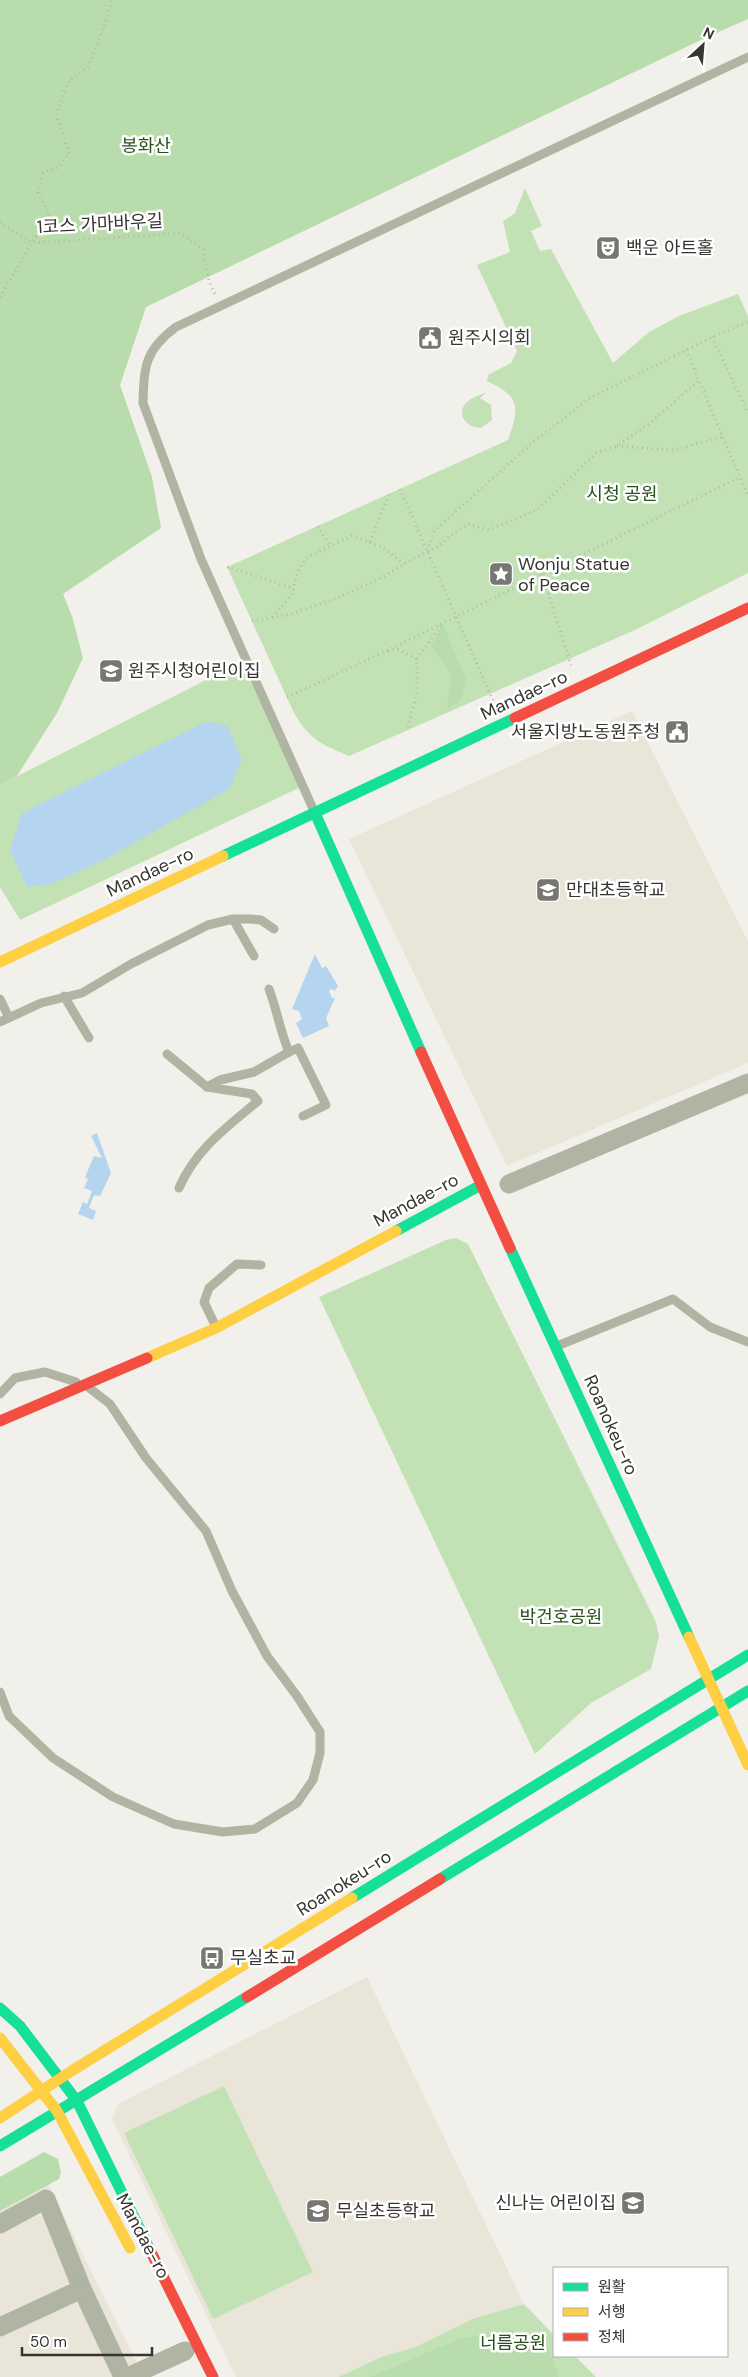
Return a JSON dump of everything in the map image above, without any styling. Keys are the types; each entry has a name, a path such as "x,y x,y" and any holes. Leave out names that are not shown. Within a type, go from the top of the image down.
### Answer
{"street":[{"name":"Mandae-ro","path":"0,962 748,608"},
{"name":"Mandae-ro","path":"0,1422 216,1328 481,1185 315,813"},
{"path":"509,1184 748,1083"},
{"name":"Roanokeu-ro","path":"481,1185 557,1346 707,1680"},
{"name":"Roanokeu-ro","path":"0,2118 41,2089 748,1655"},
{"path":"707,1680 748,1765"},
{"path":"0,2146 77,2101 748,1691"},
{"path":"0,2008 20,2026 77,2101 213,2377"},
{"path":"0,2038 41,2089"},
{"name":"Mandae-ro","path":"41,2089 57,2111 135,2257"},
{"path":"0,2224 46,2199 82,2289 123,2377"},
{"path":"0,2326 82,2289"},
{"path":"128,2377 185,2351"}],"lane":[{"path":"315,813 200,559 143,403 147,360 158,340 176,327 748,57"},
{"path":"233,919 254,956"},
{"path":"0,1022 41,1002 82,993 131,964 208,925 233,919 262,920 274,929"},
{"path":"269,989 275,1004 280,1031 289,1052"},
{"path":"64,996 89,1038"},
{"path":"0,999 9,1018"},
{"path":"207,1087 220,1080 254,1072 298,1048 326,1105 303,1116"},
{"path":"167,1054 207,1087 252,1094 258,1101 202,1149 187,1168 179,1188"},
{"path":"216,1328 204,1302 209,1288 237,1264 261,1266"},
{"path":"557,1346 673,1300 710,1327 748,1342"},
{"path":"0,1394 15,1378 46,1372 85,1384 110,1404 146,1458 206,1531 232,1590 266,1656 320,1732 320,1753 313,1780 297,1803 255,1829 223,1832 174,1824 113,1797 53,1758 9,1716 0,1692"}],"path":[{"path":"0,297 49,214 38,193 43,174 59,167 69,153 59,130 56,114 69,80 88,67 105,25 112,0"},
{"name":"1코스 가마바우길","path":"0,222 32,243 180,233 203,249 209,281 221,306"},
{"path":"428,551 433,532 532,443 590,398 712,337 748,322"},
{"path":"712,337 748,413"},
{"path":"686,350 748,496"},
{"path":"252,621 291,614 340,597 379,579 439,546 468,524 489,530 538,509 596,453 617,446 650,423 698,381"},
{"path":"617,446 674,450 722,436"},
{"path":"287,696 378,655 740,477"},
{"path":"400,489 494,703"},
{"path":"370,542 389,494"},
{"path":"318,526 330,546"},
{"path":"272,617 292,595 297,574 307,558 352,536 382,547 404,564"},
{"path":"227,567 293,588"},
{"path":"542,574 572,665"},
{"path":"407,730 417,693 417,659 444,622"},
{"path":"378,655 397,649 417,659"}],"shaded area":[{"name":"만대초등학교","path":"632,711 748,941 748,1063 507,1166 349,839"},
{"name":"무실초등학교","path":"367,1977 524,2304 475,2318 413,2348 384,2356 338,2377 236,2377 112,2119 118,2104"},
{"path":"38,2164 144,2377 0,2377 0,2180"}],"green space":[{"name":"봉화산","path":"0,0 748,0 748,19 146,307 120,385 152,477 161,528 63,594 72,616 83,658 57,713 17,776 0,785"},
{"name":"시청 공원","path":"525,188 542,226 531,231 540,251 551,249 613,363 649,332 679,316 738,294 748,316 748,573 637,629 349,756 317,740 305,729 294,713 227,567 508,440 514,419 514,404 506,392 487,381 488,375 511,363 517,351 477,265 510,252 503,221 515,213"},
{"path":"487,392 480,398 491,405 492,420 481,428 468,424 462,413 465,404"},
{"path":"443,625 466,679 461,700 447,709 451,674 431,646"},
{"path":"241,662 303,786 20,920 0,887 0,785"},
{"name":"박건호공원","path":"456,1238 468,1244 656,1622 659,1636 651,1669 591,1703 535,1754 319,1297 446,1240"},
{"path":"224,2086 313,2272 213,2319 124,2133"},
{"path":"44,2152 58,2159 61,2172 59,2179 0,2211 0,2177"},
{"name":"너름공원","path":"524,2304 553,2334 553,2357 576,2357 596,2377 338,2377 384,2356 413,2348 475,2318"},
{"path":"511,2330 547,2344 559,2377 370,2377 459,2339"}],"water":[{"path":"207,721 227,726 242,759 229,789 106,859 51,884 27,887 10,850 22,813"},
{"path":"315,954 322,968 326,966 338,986 335,991 332,989 329,991 332,998 335,998 326,1018 329,1026 303,1038 296,1023 302,1019 299,1011 292,1009"},
{"path":"97,1133 111,1173 100,1196 94,1195 89,1208 96,1211 93,1220 78,1214 83,1202 87,1204 92,1191 84,1188 88,1179 85,1177 94,1156 102,1158 91,1136"}],"traffic: fast":[{"path":"223,856 515,718"},
{"path":"315,813 421,1052"},
{"path":"396,1231 481,1185"},
{"path":"510,1248 689,1637"},
{"path":"352,1898 748,1655"},
{"path":"440,1879 748,1691"},
{"path":"0,2146 247,1997"},
{"path":"0,2008 20,2026 77,2101 150,2250"}],"traffic: slow":[{"path":"0,962 223,856"},
{"path":"147,1358 216,1328 396,1231"},
{"path":"689,1637 748,1765"},
{"path":"0,2118 73,2070 352,1898"},
{"path":"0,2038 57,2111 130,2248"}],"traffic: jam":[{"path":"515,718 748,608"},
{"path":"421,1052 510,1248"},
{"path":"0,1421 147,1358"},
{"path":"247,1997 440,1879"},
{"path":"150,2250 213,2377"}],"place":[{"name":"백운 아트홀","path":"608,248"},
{"name":"원주시의회","path":"430,338"},
{"name":"Wonju Statue of Peace","path":"501,574"},
{"name":"원주시청어린이집","path":"111,671"},
{"name":"서울지방노동원주청","path":"677,732"},
{"name":"만대초등학교","path":"548,890"},
{"name":"무실초교","path":"212,1958"},
{"name":"신나는 어린이집","path":"633,2203"},
{"name":"무실초등학교","path":"318,2211"}]}
